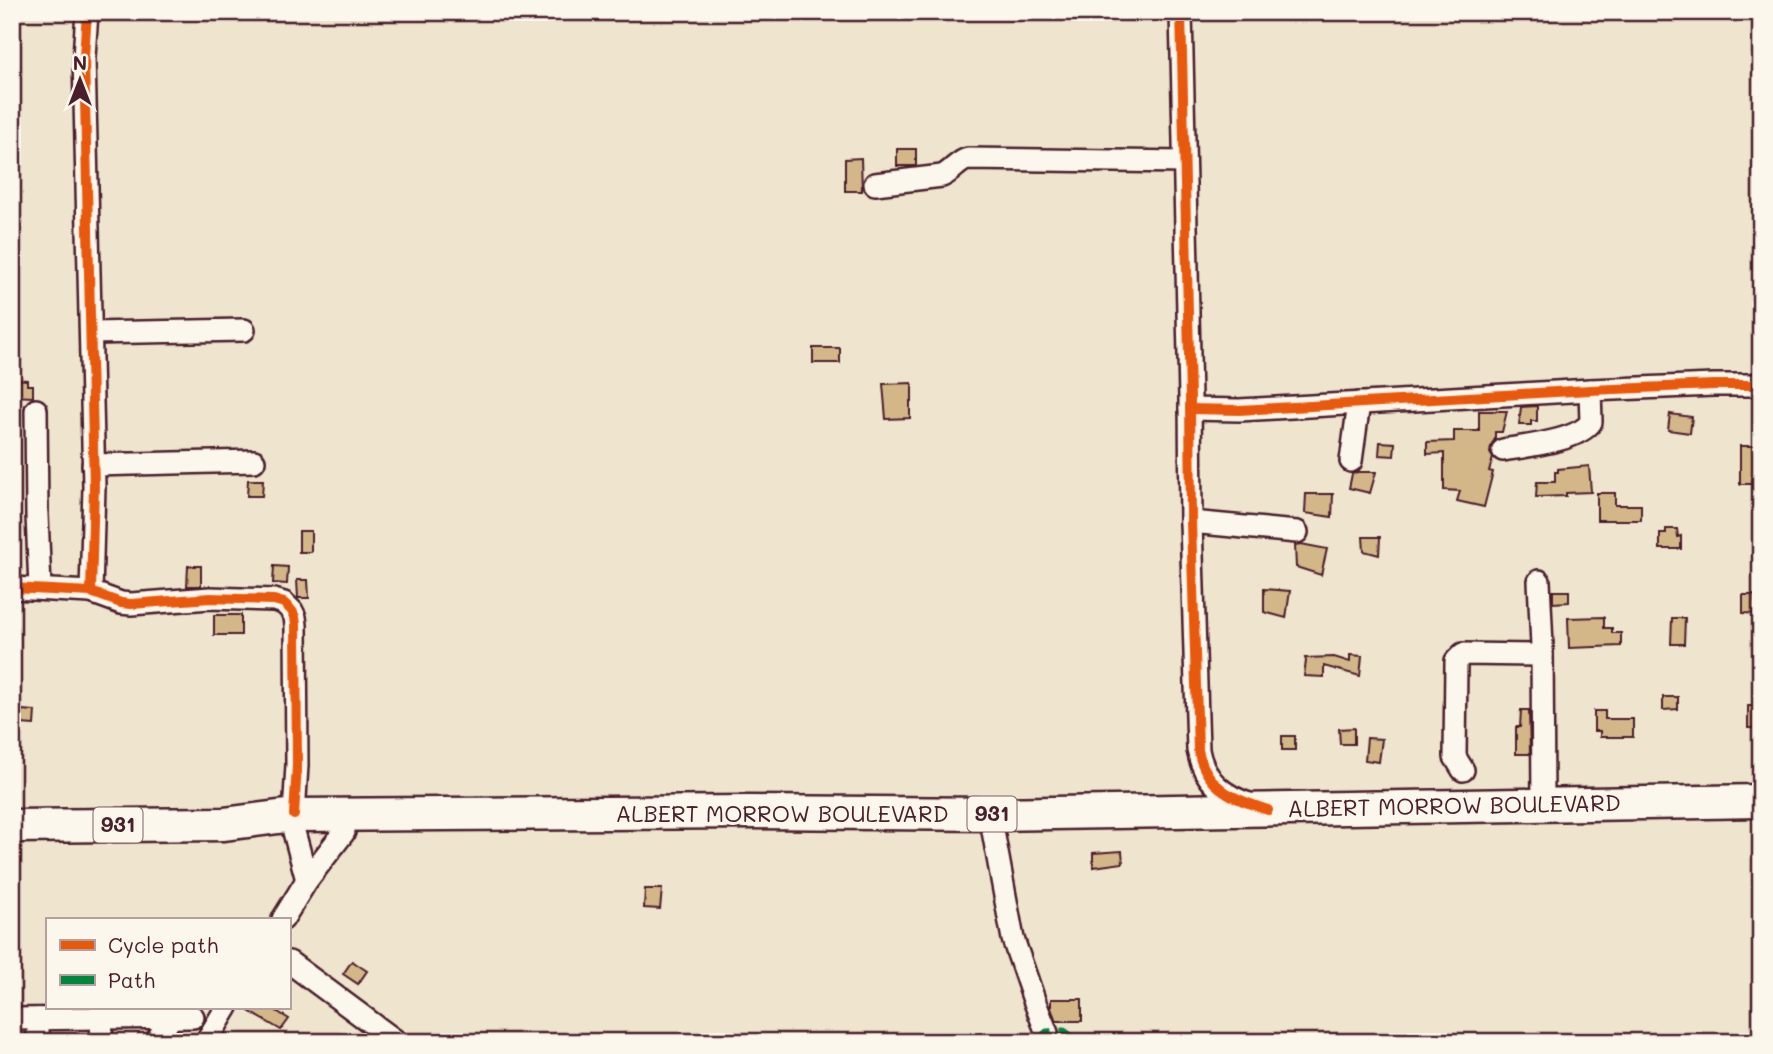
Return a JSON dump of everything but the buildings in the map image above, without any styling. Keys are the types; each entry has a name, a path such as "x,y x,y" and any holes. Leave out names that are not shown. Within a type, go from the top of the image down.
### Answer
{"highway":[{"name":"ALBERT MORROW BOULEVARD","path":"12,826 294,824 750,812 992,814 1761,801"},
{"name":"ALBERT MORROW BOULEVARD","path":"294,824 344,832 751,828 993,831 1761,817"}],"street":[{"path":"87,12 84,57 94,487 91,592"},
{"path":"1181,12 1198,750 1200,761 1210,780 1230,795 1268,810"},
{"path":"875,184 942,176 968,159 1184,162"},
{"path":"91,333 244,330"},
{"path":"1190,410 1239,410 1590,390 1761,385"},
{"path":"1503,450 1570,437 1580,432 1591,422 1590,390"},
{"path":"1351,461 1359,403"},
{"path":"36,410 40,588"},
{"path":"93,465 254,461"},
{"path":"1191,522 1297,532"},
{"path":"1539,581 1543,804"},
{"path":"12,588 91,592 131,604 210,598 264,598 284,603 292,611 296,625 297,765 294,824 307,880"},
{"path":"1463,770 1455,757 1456,661 1463,654 1542,655"},
{"path":"1187,810 1210,780"},
{"path":"993,831 1013,939 1048,1033"},
{"path":"284,918 307,880 344,832"},
{"path":"290,963 397,1042"},
{"path":"205,1042 227,1009"},
{"path":"156,1042 170,1017"},
{"path":"12,1019 193,1017"},
{"path":"101,1042 102,1018"},
{"path":"38,1019 38,1042"}],"marked path":[{"path":"1037,1042 1047,1033 1064,1032 1077,1042"}],"cycle path":[{"path":"87,12 84,57 94,487 91,592"},
{"path":"1181,12 1198,750 1208,774 1223,790 1268,810"},
{"path":"1190,409 1239,410 1590,390 1761,385"},
{"path":"12,588 91,592 131,604 210,598 274,600 284,603 292,611 296,625 297,765 294,815"}]}
